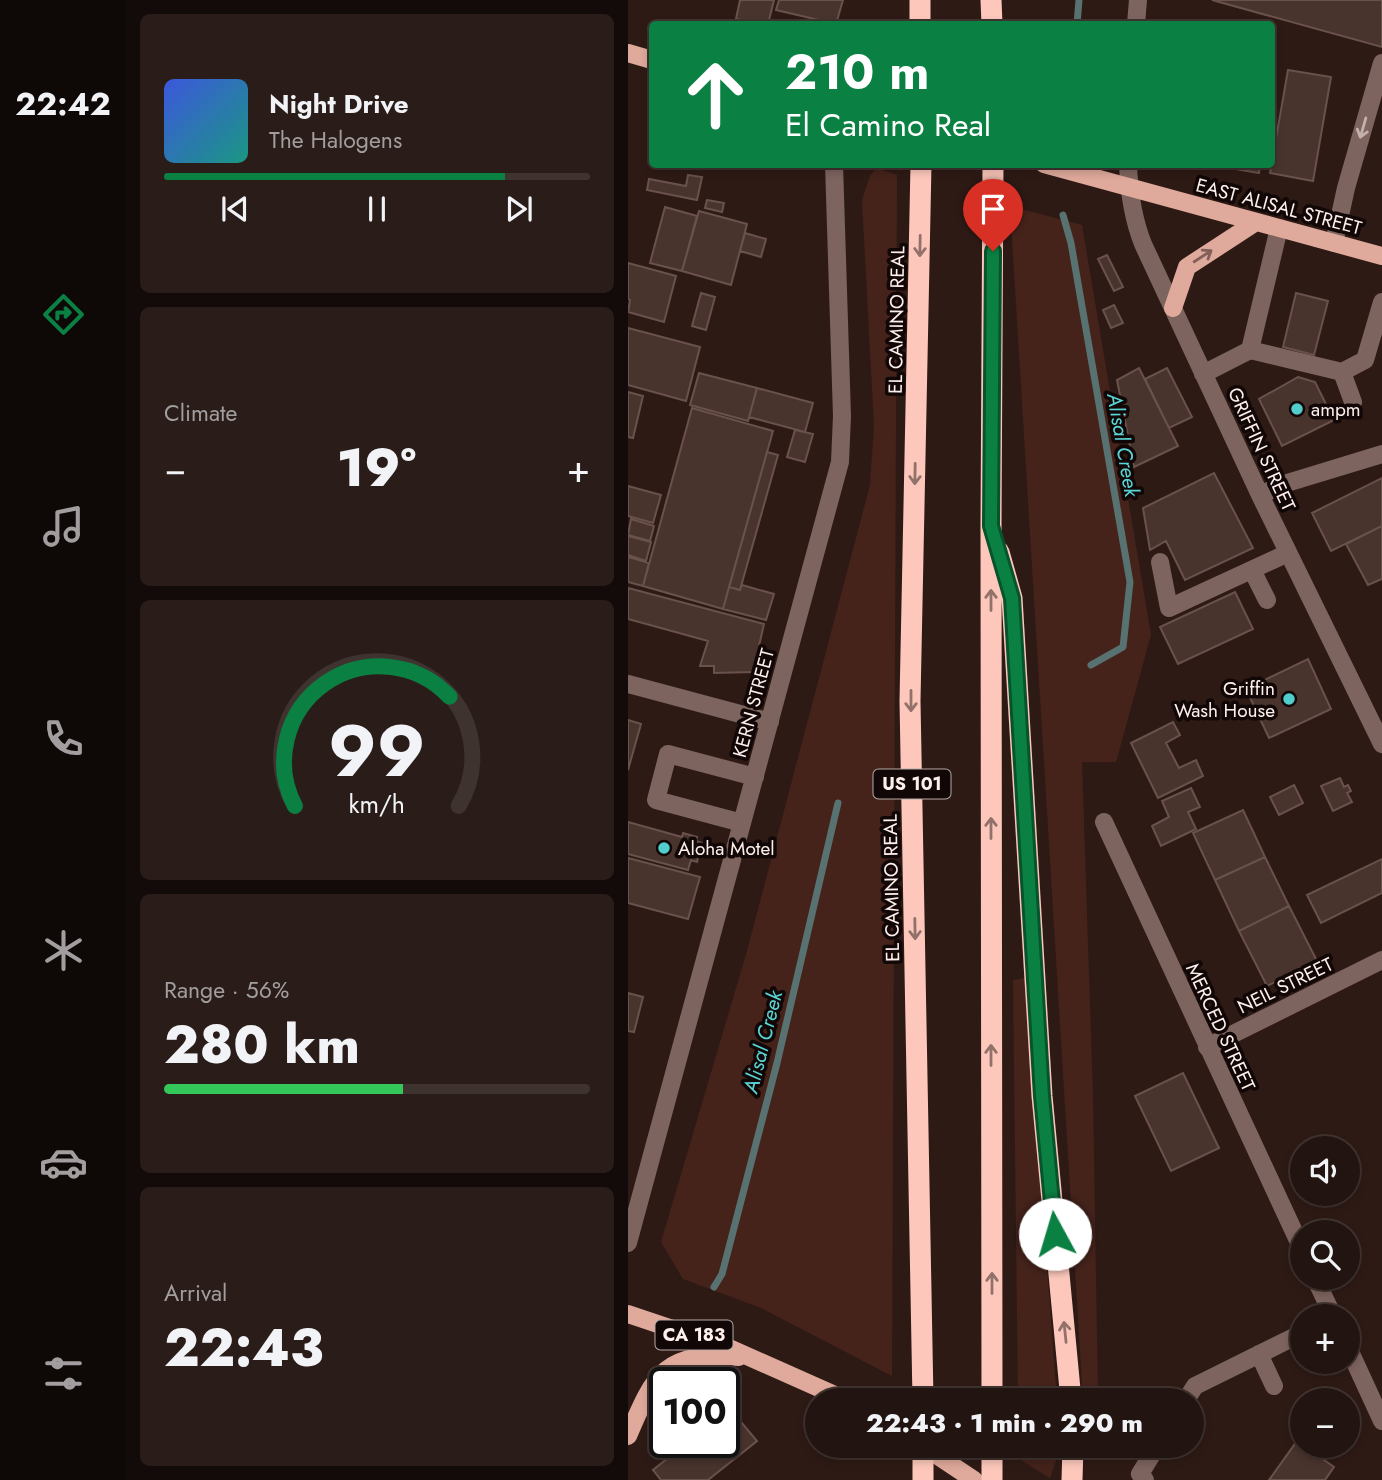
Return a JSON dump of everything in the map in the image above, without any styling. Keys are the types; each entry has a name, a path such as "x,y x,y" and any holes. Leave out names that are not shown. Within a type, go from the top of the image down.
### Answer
{"highway":[{"path":"920,0 920,21"},
{"path":"991,0 992,21"},
{"path":"992,1388 993,168"},
{"name":"EL CAMINO REAL","path":"921,171 910,701 923,1388"},
{"path":"991,526 1012,598 1042,1096 1070,1388"},
{"path":"923,1458 923,1480"},
{"path":"991,1480 992,1458"},
{"path":"1072,1480 1073,1458"}],"main road":[{"path":"628,53 649,59"},
{"name":"EAST ALISAL STREET","path":"1059,168 1382,256"},
{"path":"1173,308 1187,267 1256,222"},
{"name":"CA 183","path":"628,1314 683,1331 758,1360 820,1388"},
{"path":"628,1436 647,1392 658,1376 672,1365 717,1356 758,1360"},
{"path":"941,1458 974,1480"}],"street":[{"path":"1137,21 1138,0"},
{"path":"1334,243 1346,188 1382,62"},
{"name":"KERN STREET","path":"628,1243 631,1218 840,462 842,416 834,168"},
{"name":"GRIFFIN STREET","path":"1128,168 1129,187 1138,230 1260,495 1382,744"},
{"path":"1250,350 1279,228"},
{"path":"1203,374 1250,350 1342,372 1365,360 1382,302"},
{"path":"1342,372 1353,402"},
{"path":"1260,495 1287,483 1382,454"},
{"path":"1161,562 1169,608 1288,553"},
{"path":"1252,570 1267,600"},
{"path":"628,684 770,722"},
{"path":"742,823 656,800 668,754 755,777"},
{"name":"MERCED STREET","path":"1104,822 1290,1223"},
{"name":"NEIL STREET","path":"1207,1046 1382,960"},
{"path":"1194,1388 1290,1340"},
{"path":"1259,1354 1274,1386"},
{"path":"1360,1374 1382,1422"},
{"path":"1145,1480 1140,1474 1150,1458"}],"shaded area":[{"path":"876,168 897,175 892,1376 761,1308 683,1279 661,1242 747,951 870,485 874,426 862,200 870,176"},
{"path":"1010,206 1082,225 1151,635 1116,762 1082,762 1093,1097 1098,1388 1082,1388"},
{"path":"1025,978 1056,1388 1018,1388 1013,980"},
{"path":"1019,1458 1057,1458 1050,1478"}],"building":[{"path":"740,0 774,0 769,21 736,19"},
{"path":"779,0 843,0 837,21 823,21 776,10"},
{"path":"1212,0 1382,0 1382,47"},
{"path":"1288,70 1331,77 1313,181 1270,173 1271,168 1275,168 1275,144"},
{"path":"1235,168 1260,168 1259,173"},
{"path":"688,175 702,177 697,200 647,190 649,179 686,186"},
{"path":"707,200 724,203 722,212 705,208"},
{"path":"665,207 697,216 682,271 650,263"},
{"path":"699,211 747,224 731,285 682,271"},
{"path":"745,233 766,239 761,257 740,251"},
{"path":"1107,255 1123,287 1114,291 1098,259"},
{"path":"628,263 676,276 664,322 628,312"},
{"path":"701,293 715,297 706,330 692,326"},
{"path":"1296,293 1328,301 1314,355 1283,347"},
{"path":"1114,305 1123,323 1111,328 1103,310"},
{"path":"628,328 700,347 686,401 628,385"},
{"path":"1139,368 1178,446 1134,467 1117,380"},
{"path":"1167,368 1192,417 1169,428 1145,379"},
{"path":"699,373 757,388 748,421 690,405"},
{"name":"ampm","path":"1298,377 1315,382 1334,420 1282,446 1259,399"},
{"path":"757,388 813,403 805,432 749,417"},
{"path":"628,392 643,396 633,438 628,437"},
{"path":"692,408 773,431 723,609 643,586"},
{"path":"795,430 813,434 805,462 787,457"},
{"path":"767,452 778,455 740,590 729,587"},
{"path":"1214,473 1253,548 1185,580 1166,541 1150,550 1143,508"},
{"path":"1382,478 1382,526 1331,551 1312,513"},
{"path":"628,486 661,495 653,523 628,516"},
{"path":"631,519 654,526 650,541 628,535"},
{"path":"1382,526 1382,579 1368,585 1346,544"},
{"path":"628,536 651,542 646,561 628,555"},
{"path":"628,557 649,563 643,586 628,582"},
{"path":"742,585 774,594 766,620 723,609 729,587 740,590"},
{"path":"628,588 764,624 753,672 714,673 714,666 700,666 708,641 628,619"},
{"path":"1235,592 1253,629 1178,664 1160,627"},
{"name":"Griffin Wash House","path":"1308,659 1331,709 1269,738 1246,689"},
{"path":"628,720 641,724 628,770"},
{"path":"1173,722 1180,735 1166,743 1179,768 1196,760 1203,776 1158,798 1131,743"},
{"path":"1340,778 1344,787 1348,785 1351,791 1347,793 1352,802 1333,811 1321,786"},
{"path":"1294,785 1303,803 1279,815 1270,797"},
{"path":"1191,788 1200,807 1188,812 1196,829 1161,846 1152,826 1169,817 1162,801"},
{"path":"1243,810 1265,857 1215,880 1193,833"},
{"name":"Aloha Motel","path":"628,822 682,837 683,833 697,837 696,841 702,843 697,862 691,860 688,870 628,854"},
{"path":"1265,857 1289,906 1239,931 1215,880"},
{"path":"628,858 700,877 688,919 628,903"},
{"path":"1382,859 1382,893 1321,923 1307,895"},
{"path":"1289,906 1317,961 1267,986 1239,931"},
{"path":"628,993 643,997 634,1032 628,1031"},
{"path":"1183,1073 1219,1148 1171,1171 1135,1096"},
{"path":"740,1421 757,1441 740,1455"},
{"path":"1290,1451 1290,1458 1321,1458 1334,1467 1325,1480 1269,1480"},
{"path":"668,1458 736,1458 708,1480 661,1480 653,1470"}],"waterway":[{"name":"Alisal Creek","path":"1077,21 1079,0"},
{"name":"Alisal Creek","path":"1063,215 1071,243 1130,582 1123,647 1091,665"},
{"name":"Alisal Creek","path":"714,1287 722,1274 777,1063 838,803"}],"place":[{"name":"ampm","path":"1297,409"},
{"name":"Griffin Wash House","path":"1289,699"},
{"name":"Aloha Motel","path":"664,848"}],"route":[{"path":"993,251 991,526 1012,598 1042,1096 1055,1234"}]}
